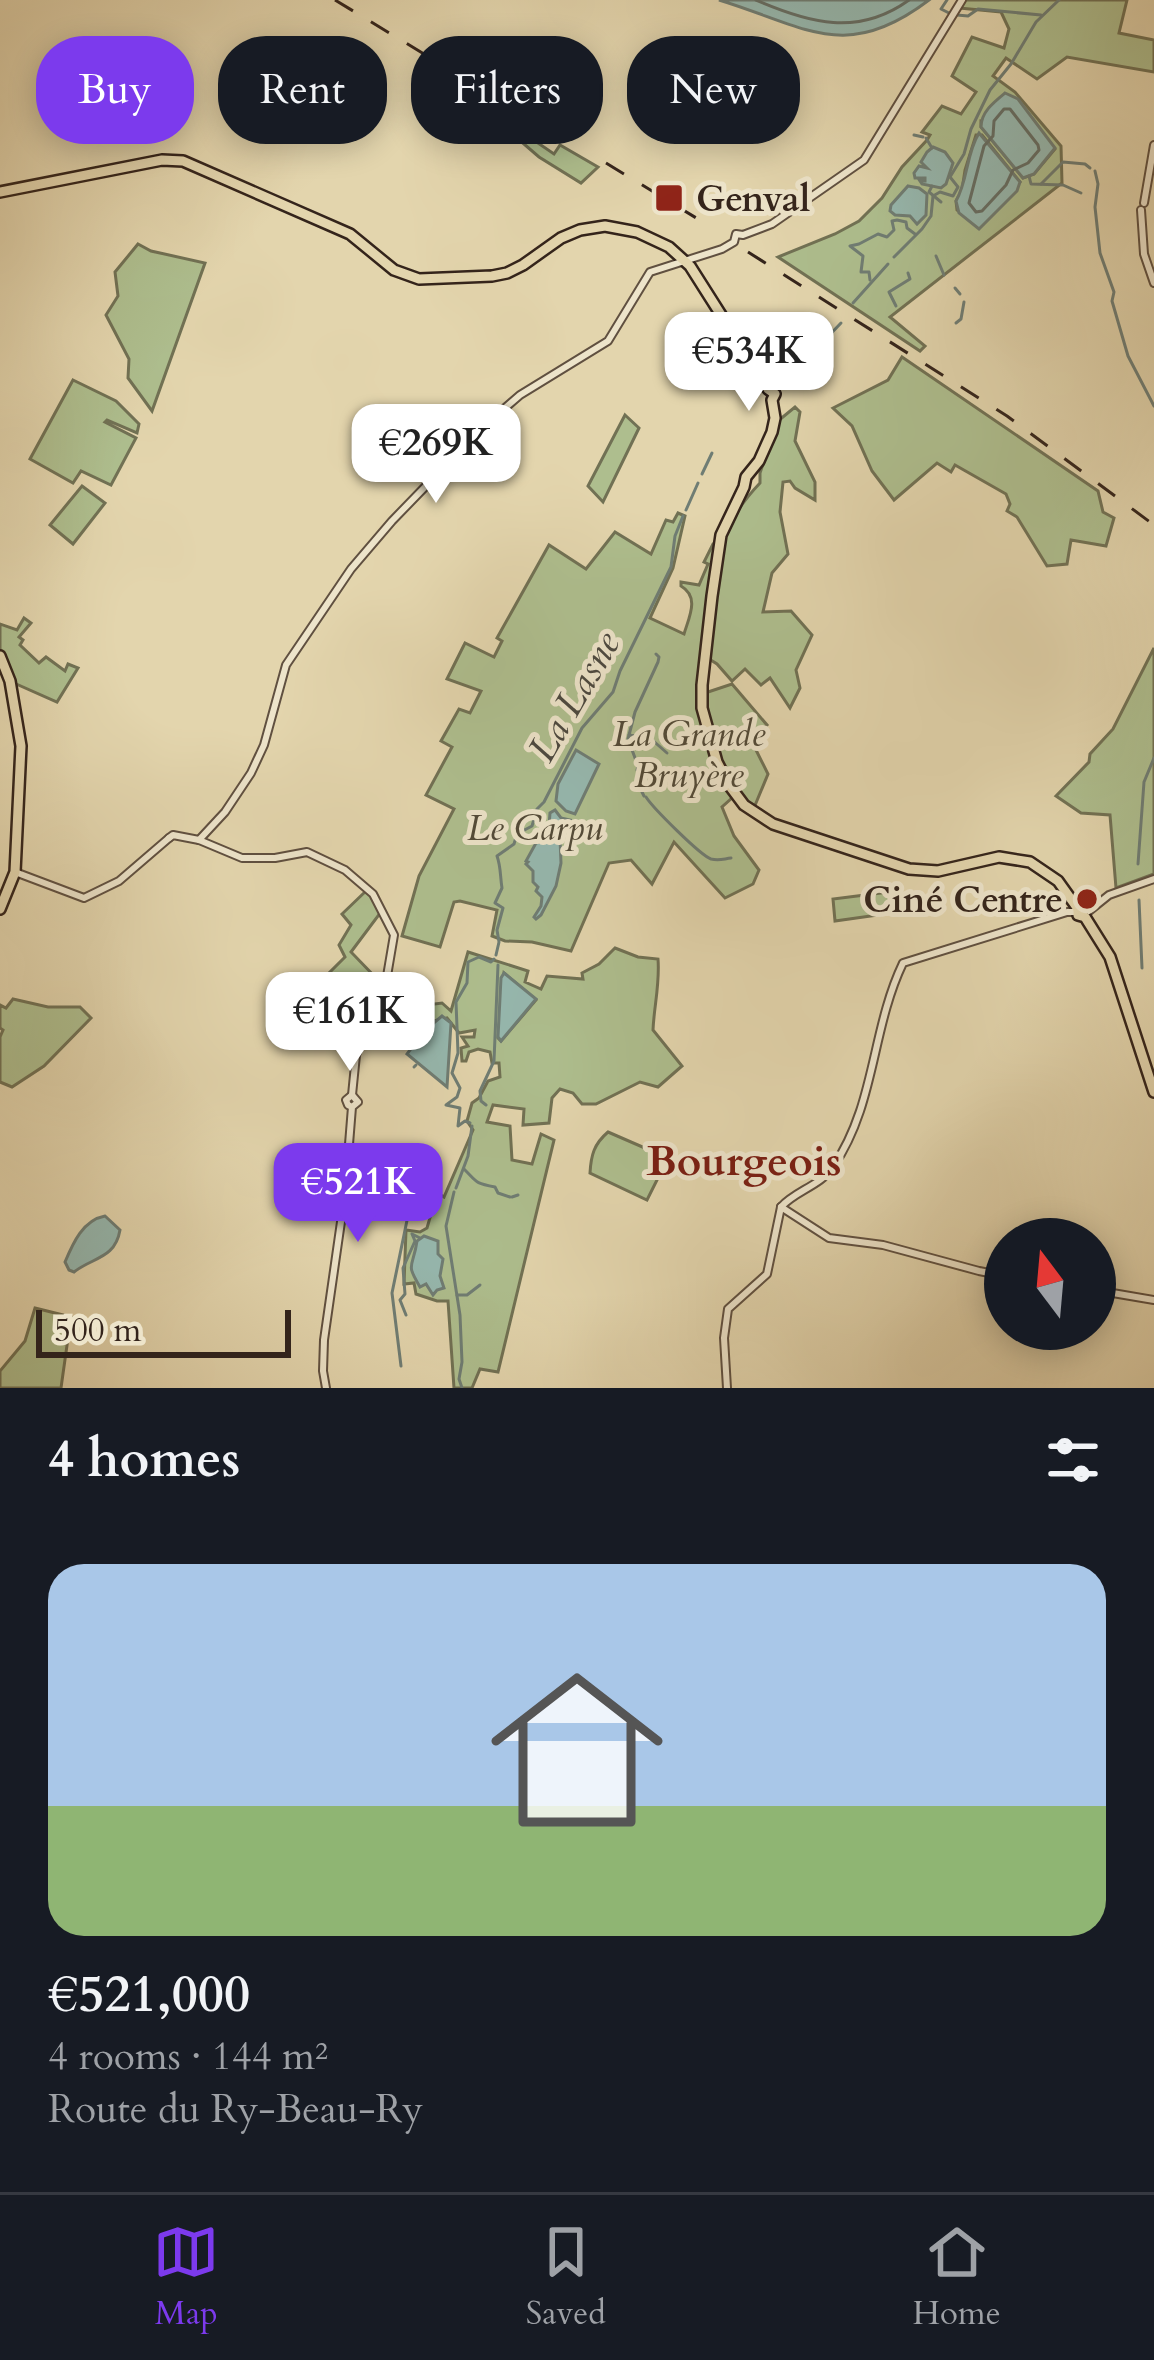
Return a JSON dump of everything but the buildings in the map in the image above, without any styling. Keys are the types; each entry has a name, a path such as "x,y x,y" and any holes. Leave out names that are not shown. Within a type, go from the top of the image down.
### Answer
{"main road":[{"path":"0,192 172,159 350,234 394,270 412,278 498,275 523,265 571,233 605,226 658,240 686,261 770,395 774,425 719,543 702,699 717,762 740,800 773,824 909,868 938,871 993,858 1023,860 1053,876 1110,957 1154,1092"},
{"path":"0,656 8,673 20,740 15,867 0,909"}],"street":[{"path":"200,840 251,773 264,745 286,665 351,569 392,521 520,395 608,341 650,272 722,249 734,242 736,234 787,215 864,160 962,0"},
{"path":"1154,145 1142,207 1144,254 1154,283"},
{"path":"15,867 89,897 119,881 173,839 186,839 200,840 237,857 268,858 308,851 368,888 394,934 386,982 356,1055 352,1095 358,1100 352,1107 324,1340 326,1388"},
{"path":"727,1388 724,1332 728,1309 767,1274 781,1207 830,1172 858,1123 878,1036 903,962 1078,910 1154,879"},
{"path":"781,1207 829,1238 889,1246 984,1272"},
{"path":"1116,1294 1154,1300"}],"green space":[{"path":"964,0 1127,0 1119,33 1154,40 1154,72 1067,57 1037,79 1006,58 993,76 1015,92 1061,146 1062,183 890,317 925,346 920,351 778,257 859,221 927,140 930,135 922,132 942,106 961,114 976,92 952,76 972,37 1004,48 1009,29 1001,12 959,8","holes":["981,121 1042,132 1055,149 1034,174 1023,178","976,135 982,135 1020,182 979,228 957,210 956,201"]},
{"path":"524,144 539,144 554,154 560,145 598,167 581,183"},
{"path":"138,244 205,263 152,411 128,378 129,359 106,315 118,296 115,272"},
{"path":"902,357 1098,491 1103,512 1114,518 1106,546 1071,540 1067,564 1047,566 1017,517 1007,511 1006,494 955,465 951,472 937,463 894,500 872,471 852,426 833,408 888,380"},
{"path":"73,380 116,401 139,424 137,433 105,422 136,438 111,485 81,471 73,483 30,459"},
{"name":"La Grande Bruyère","path":"795,407 800,412 795,441 815,482 815,500 790,481 783,482 780,512 788,554 772,573 763,612 791,611 812,635 796,670 800,688 790,708 770,678 761,685 745,669 732,681 706,657 702,694 732,684 767,725 751,740 768,774 751,815 732,798 722,807 734,836 759,870 753,884 725,898 674,842 652,884 631,860 609,863 571,951 492,936 497,910 460,901 454,902 440,947 402,936 419,876 454,809 426,795 452,747 441,741 459,709 470,713 481,691 447,679 465,643 494,657 502,641 497,638 549,545 586,569 615,532 651,554 666,520 673,522 678,513 685,516 673,568 650,618 684,634 692,602 681,582 699,585 713,544 722,544 738,511 760,483 778,421"},
{"path":"625,415 639,428 603,502 588,486"},
{"path":"82,486 105,503 73,544 50,525"},
{"path":"24,618 31,623 19,637 20,645 39,663 46,657 65,671 68,664 78,668 57,702 14,683 0,649 0,624 17,630"},
{"path":"1154,648 1154,874 1116,888 1110,815 1081,813 1056,796 1113,729"},
{"path":"367,890 381,912 351,952 379,981 369,1001 351,1000 320,982 345,957 339,945 351,925 342,914"},
{"path":"889,892 892,913 835,921 833,899"},
{"path":"615,948 658,959 653,1030 682,1066 658,1087 640,1082 596,1104 582,1104 573,1093 560,1089 552,1098 549,1123 523,1125 524,1109 493,1105 487,1122 510,1126 512,1160 532,1164 541,1134 554,1140 498,1372 480,1369 472,1388 454,1388 448,1301 416,1294 414,1283 404,1284 406,1230 427,1228 436,1197 444,1197 473,1130 467,1121 472,1103 488,1081 500,1077 499,1063 492,1063 490,1052 478,1049 462,1061 461,1048 468,1046 462,1037 474,1037 475,1030 459,1033 447,1018 433,1021 424,1031 406,1018 407,1013 442,1003 451,1011 468,952 528,971 525,982 541,989 547,976 583,979 582,973","holes":["504,973 536,1000 501,1041"]},
{"path":"13,999 48,1007 80,1007 91,1018 44,1066 12,1087 0,1082 0,1005 6,1008"},
{"path":"608,1132 668,1158 647,1200 590,1173 594,1150"},
{"path":"35,1308 71,1317 61,1388 0,1388 0,1371 25,1341"}],"water":[{"path":"719,0 929,0 873,31 848,35 801,28"},
{"path":"1005,93 1018,99 1055,148 1034,174 1023,178 981,127 986,112"},
{"path":"979,133 1020,182 1017,191 979,229 959,213 956,201"},
{"path":"933,147 953,163 941,188 922,184 925,178 915,178 914,173 919,166 927,168 921,162"},
{"path":"908,186 927,194 926,215 917,224 910,216 890,211"},
{"path":"576,750 599,764 575,814 556,801 558,784"},
{"path":"555,810 570,820 560,838 556,886 536,919 542,897 526,861 536,843 543,841 539,836"},
{"path":"504,973 536,999 501,1041 498,1037"},
{"path":"442,1016 451,1023 447,1087 407,1054"},
{"path":"105,1216 120,1230 113,1247 74,1272 69,1270 65,1262 80,1233"},
{"path":"424,1236 438,1241 443,1259 444,1288 433,1295 426,1284 420,1287 411,1269 417,1241"}],"waterway":[{"path":"947,0 941,9 951,14"},
{"name":"La Lasne","path":"894,257 931,216 933,196 940,192 953,196 958,187 950,177 990,90 1036,22 1059,0"},
{"path":"957,15 968,16 978,9 1041,15"},
{"path":"914,135 923,137"},
{"path":"926,138 932,148"},
{"path":"1041,184 1063,162 1090,168"},
{"path":"1095,171 1100,253 1114,292 1112,301 1128,356 1154,406"},
{"path":"1029,176 1031,184 1063,185 1081,193"},
{"name":"La Lasne","path":"932,186 929,192 941,202"},
{"path":"870,280 869,272 861,272 863,256 850,246 878,234 887,237 894,230 892,221 897,220 906,222 915,234"},
{"path":"936,256 944,275"},
{"name":"La Lasne","path":"853,303 888,264"},
{"path":"896,306 889,292 910,279 908,273"},
{"path":"955,288 960,294"},
{"path":"956,323 964,302"},
{"name":"La Lasne","path":"772,383 841,323"},
{"name":"La Lasne","path":"702,474 712,453"},
{"name":"La Lasne","path":"686,510 698,483"},
{"name":"La Lasne","path":"496,955 503,908 495,903 502,888 497,856 514,844 517,834 532,826 582,728 613,692 671,567 683,516"},
{"name":"Le Carpu","path":"644,796 628,739 658,662 656,654"},
{"path":"629,735 650,738 667,753"},
{"path":"1138,864 1144,782 1154,758"},
{"name":"Le Carpu","path":"646,797 705,856 731,858"},
{"path":"1139,900 1142,968"},
{"name":"La Lasne","path":"470,1123 458,1126 460,1108 446,1105 460,1088 452,1073 458,1053 456,1002 467,983 468,962 479,957 494,959"},
{"path":"486,1105 480,1091 494,1061 498,965"},
{"name":"La Lasne","path":"456,1188 468,1156 472,1126"},
{"path":"464,1169 476,1181 510,1197"},
{"path":"401,1366 392,1293 417,1172"},
{"name":"La Lasne","path":"454,1192 446,1226 460,1315 462,1388"},
{"path":"512,1197 518,1195"},
{"path":"406,1315 400,1300 405,1294 403,1268 415,1241 412,1234 420,1238"},
{"path":"457,1295 467,1295 480,1285"}],"railway":[{"path":"335,0 411,46"},
{"path":"606,163 698,219"},
{"path":"748,252 1007,416 1154,525"}],"place":[{"name":"Genval","path":"669,198"},
{"name":"Ciné Centre","path":"1087,899"}],"district":[{"name":"Bourgeois","path":"744,1160"}]}
